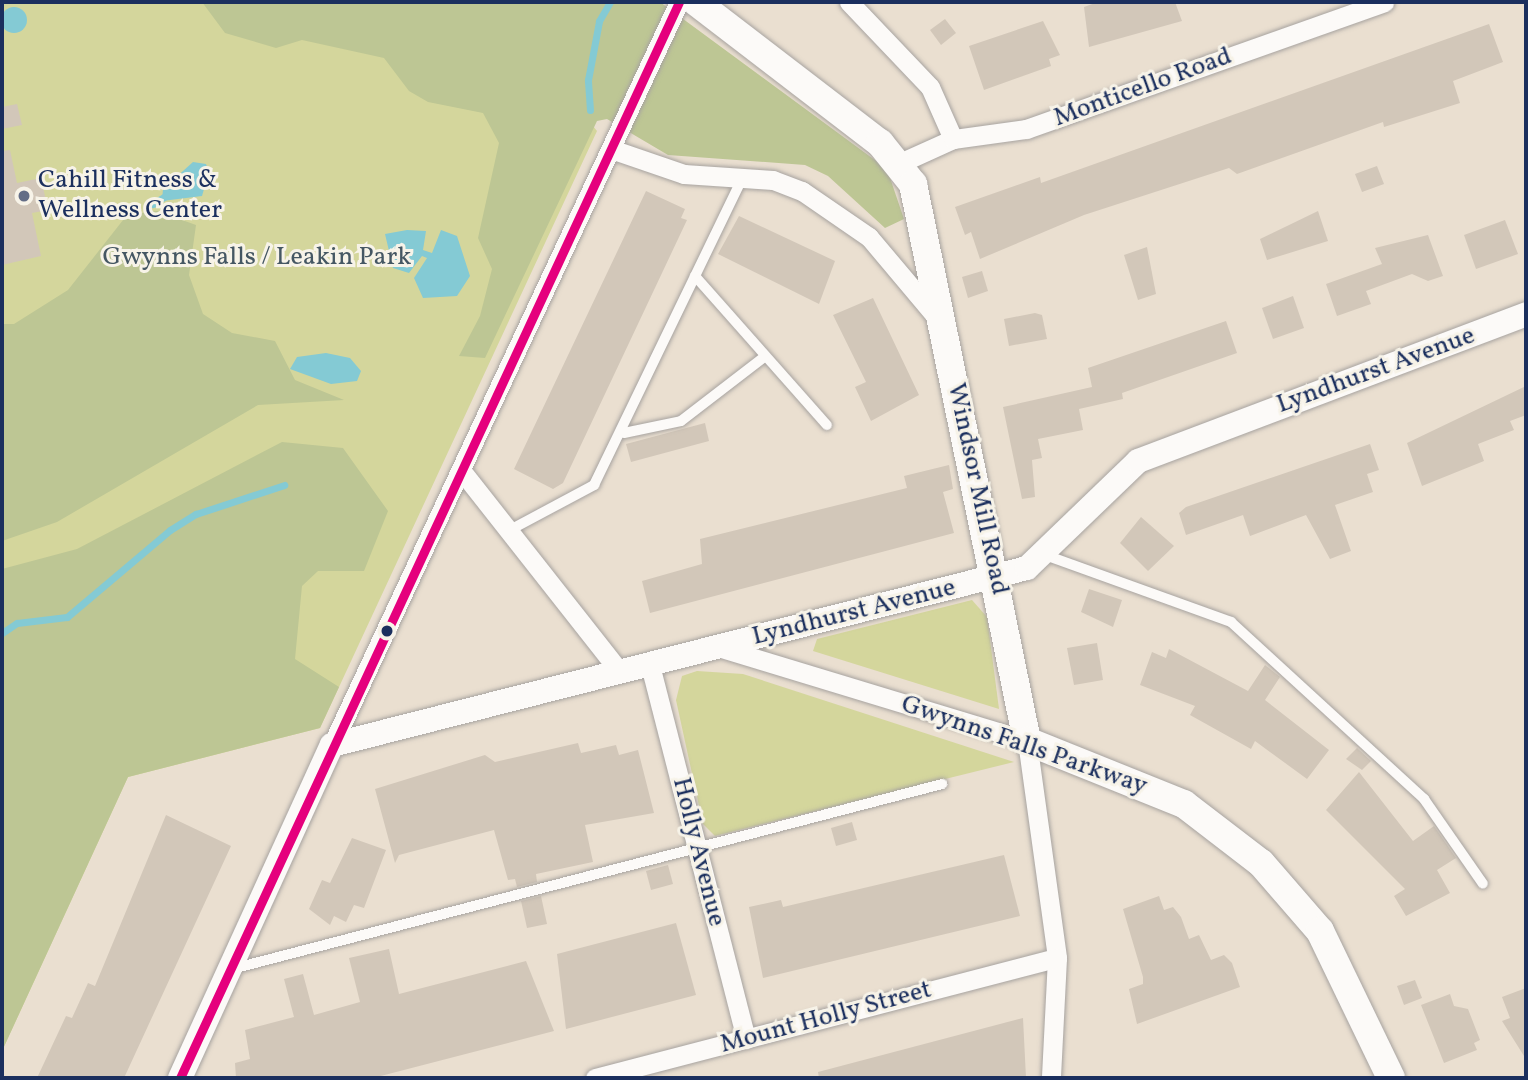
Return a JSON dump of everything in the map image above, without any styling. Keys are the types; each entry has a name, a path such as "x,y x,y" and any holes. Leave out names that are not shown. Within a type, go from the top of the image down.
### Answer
{"main road":[{"name":"Windsor Mill Road","path":"696,2 900,163 920,204 1027,741"},
{"name":"Gwynns Falls Parkway","path":"1027,741 1123,775 1184,804 1228,834 1292,894 1320,931 1391,1078"},
{"name":"Gwynns Falls Parkway","path":"1358,1011 1368,1078"}],"street":[{"path":"180,1078 332,745 679,2"},
{"path":"849,2 930,87 953,139"},
{"name":"Monticello Road","path":"900,163 953,139 1026,130 1384,2"},
{"path":"614,141 658,168 773,180 833,208 869,237 943,325"},
{"name":"Lyndhurst Avenue","path":"332,745 1027,568 1116,476 1150,455 1526,314"},
{"path":"461,470 620,672"},
{"name":"Gwynns Falls Parkway","path":"718,647 1027,741"},
{"name":"Holly Avenue","path":"650,664 746,1039"},
{"name":"Windsor Mill Road","path":"1027,741 1057,958 1051,1078"},
{"name":"Mount Holly Street","path":"595,1078 1057,958"}],"lane":[{"path":"509,531 594,485 624,433 742,178"},
{"path":"695,276 827,425"},
{"path":"624,433 681,421 764,357"},
{"path":"1041,553 1231,622 1424,799 1483,884"},
{"path":"228,970 942,784"}],"green space":[{"name":"Gwynns Falls / Leakin Park","path":"2,2 647,2 589,121 597,131 320,728 128,777 2,1051"},
{"path":"202,2 660,2 887,169 904,219 885,228 828,176 805,165 668,155 607,119 597,121 485,358 459,356 480,316 492,269 478,238 499,143 483,113 428,102 409,91 384,58 302,40 276,48 225,33"},
{"path":"157,211 196,225 189,275 203,314 232,333 275,341 295,380 344,400 258,405 57,522 2,541 2,324 14,324 68,290 127,215"},
{"path":"282,442 343,448 388,511 364,571 318,571 302,586 295,659 339,687 320,728 128,777 2,1051 2,569 77,549"},
{"path":"972,600 987,617 999,709 813,651 817,639"},
{"path":"697,671 743,674 1014,762 715,836 703,824 676,700 682,676"}],"water":[{"path":"14,7 23,11 27,20 23,29 14,33 5,29 1,20 5,11"},
{"path":"193,162 206,164 209,172 202,196 162,201 163,189"},
{"path":"407,230 426,231 423,250 432,253 441,230 457,236 470,276 457,296 423,298 414,278 427,258 422,256 409,273 393,268 385,234"},
{"path":"326,353 350,358 361,371 357,381 331,384 290,369 297,357"}],"building":[{"path":"1098,2 1175,2 1182,21 1089,47 1084,7"},
{"path":"945,19 956,33 941,45 930,30"},
{"path":"1043,21 1060,55 1049,59 1051,66 984,90 969,46"},
{"path":"1489,24 1503,62 1453,81 1460,103 1384,127 1383,122 1237,174 1229,168 1084,215 980,259 971,232 965,235 955,207 1040,177 1041,183"},
{"path":"17,104 22,125 2,129 2,107"},
{"name":"Cahill Fitness & Wellness Center","path":"10,150 17,183 41,178 48,210 32,213 41,256 2,265 2,151"},
{"path":"1377,166 1384,184 1362,192 1355,174"},
{"path":"646,191 685,209 681,218 687,220 563,483 553,489 514,469"},
{"path":"1318,211 1328,241 1267,260 1260,239"},
{"path":"739,216 835,261 819,304 718,254"},
{"path":"1505,220 1518,254 1476,269 1464,235"},
{"path":"1428,235 1443,276 1428,281 1412,274 1366,291 1371,304 1337,316 1326,284 1382,264 1375,248"},
{"path":"1147,247 1156,294 1138,300 1124,255"},
{"path":"982,271 988,291 968,298 962,277"},
{"path":"1293,296 1304,328 1273,339 1262,308"},
{"path":"873,298 919,395 871,421 855,387 866,382 833,315"},
{"path":"1035,313 1042,315 1047,339 1009,346 1004,319"},
{"path":"1226,321 1237,353 1122,393 1123,399 1079,409 1083,430 1038,439 1042,458 1032,460 1035,497 1022,499 1003,407 1092,387 1088,368"},
{"path":"1526,386 1526,415 1510,421 1514,430 1478,444 1484,461 1422,486 1407,443"},
{"path":"705,423 709,441 631,462 626,444"},
{"path":"1370,444 1379,470 1367,474 1373,492 1335,505 1351,551 1330,559 1306,515 1250,536 1243,515 1186,535 1179,513 1186,507"},
{"path":"949,465 953,489 943,492 954,533 650,613 642,581 702,564 700,539 907,488 904,476"},
{"path":"1141,517 1174,546 1148,571 1120,543"},
{"path":"1089,589 1122,600 1113,627 1081,612"},
{"path":"1097,643 1103,680 1074,685 1067,648"},
{"path":"1169,649 1248,691 1265,665 1280,677 1265,700 1329,750 1307,779 1255,741 1251,749 1190,715 1195,706 1140,685 1152,652 1166,658"},
{"path":"578,743 581,753 616,745 619,755 638,750 654,813 585,825 593,862 536,874 537,882 517,887 515,879 508,880 494,830 399,855 395,863 375,789 485,755 495,762"},
{"path":"1357,748 1371,761 1362,770 1346,759"},
{"path":"1359,772 1413,841 1434,826 1456,858 1437,870 1450,893 1406,916 1394,896 1405,889 1326,810"},
{"path":"166,815 231,846 124,1078 37,1078 66,1016 72,1018 88,983 95,986"},
{"path":"852,822 857,840 836,846 831,828"},
{"path":"352,838 386,850 364,908 354,905 346,922 334,916 330,925 309,909 322,880 330,883"},
{"path":"1004,855 1020,916 763,978 749,907 781,900 783,907"},
{"path":"668,865 673,884 651,890 646,871"},
{"path":"541,896 547,924 527,928 521,901"},
{"path":"1159,896 1164,910 1173,907 1181,917 1189,939 1199,935 1211,960 1224,955 1232,963 1240,987 1137,1024 1129,989 1143,984 1143,977 1123,909"},
{"path":"676,923 696,995 566,1029 557,954"},
{"path":"389,949 399,994 526,961 554,1031 373,1078 236,1078 235,1063 250,1059 245,1030 294,1017 284,979 303,974 314,1015 360,1002 349,958"},
{"path":"1415,980 1422,998 1404,1005 1397,986"},
{"path":"1526,988 1524,1056 1502,1021 1510,1018 1502,997"},
{"path":"1450,994 1454,1006 1468,1009 1480,1040 1474,1043 1477,1050 1444,1063 1421,1005"},
{"path":"1023,1018 1026,1078 819,1078 818,1072"}],"waterway":[{"path":"590,110 588,80 599,21 610,2"},
{"path":"153,204 167,195"},
{"path":"2,633 17,623 67,617 170,530 196,514 284,485"}],"transit line":[{"path":"180,1078 679,2"}],"place":[{"name":"Cahill Fitness & Wellness Center","path":"24,196"}]}
